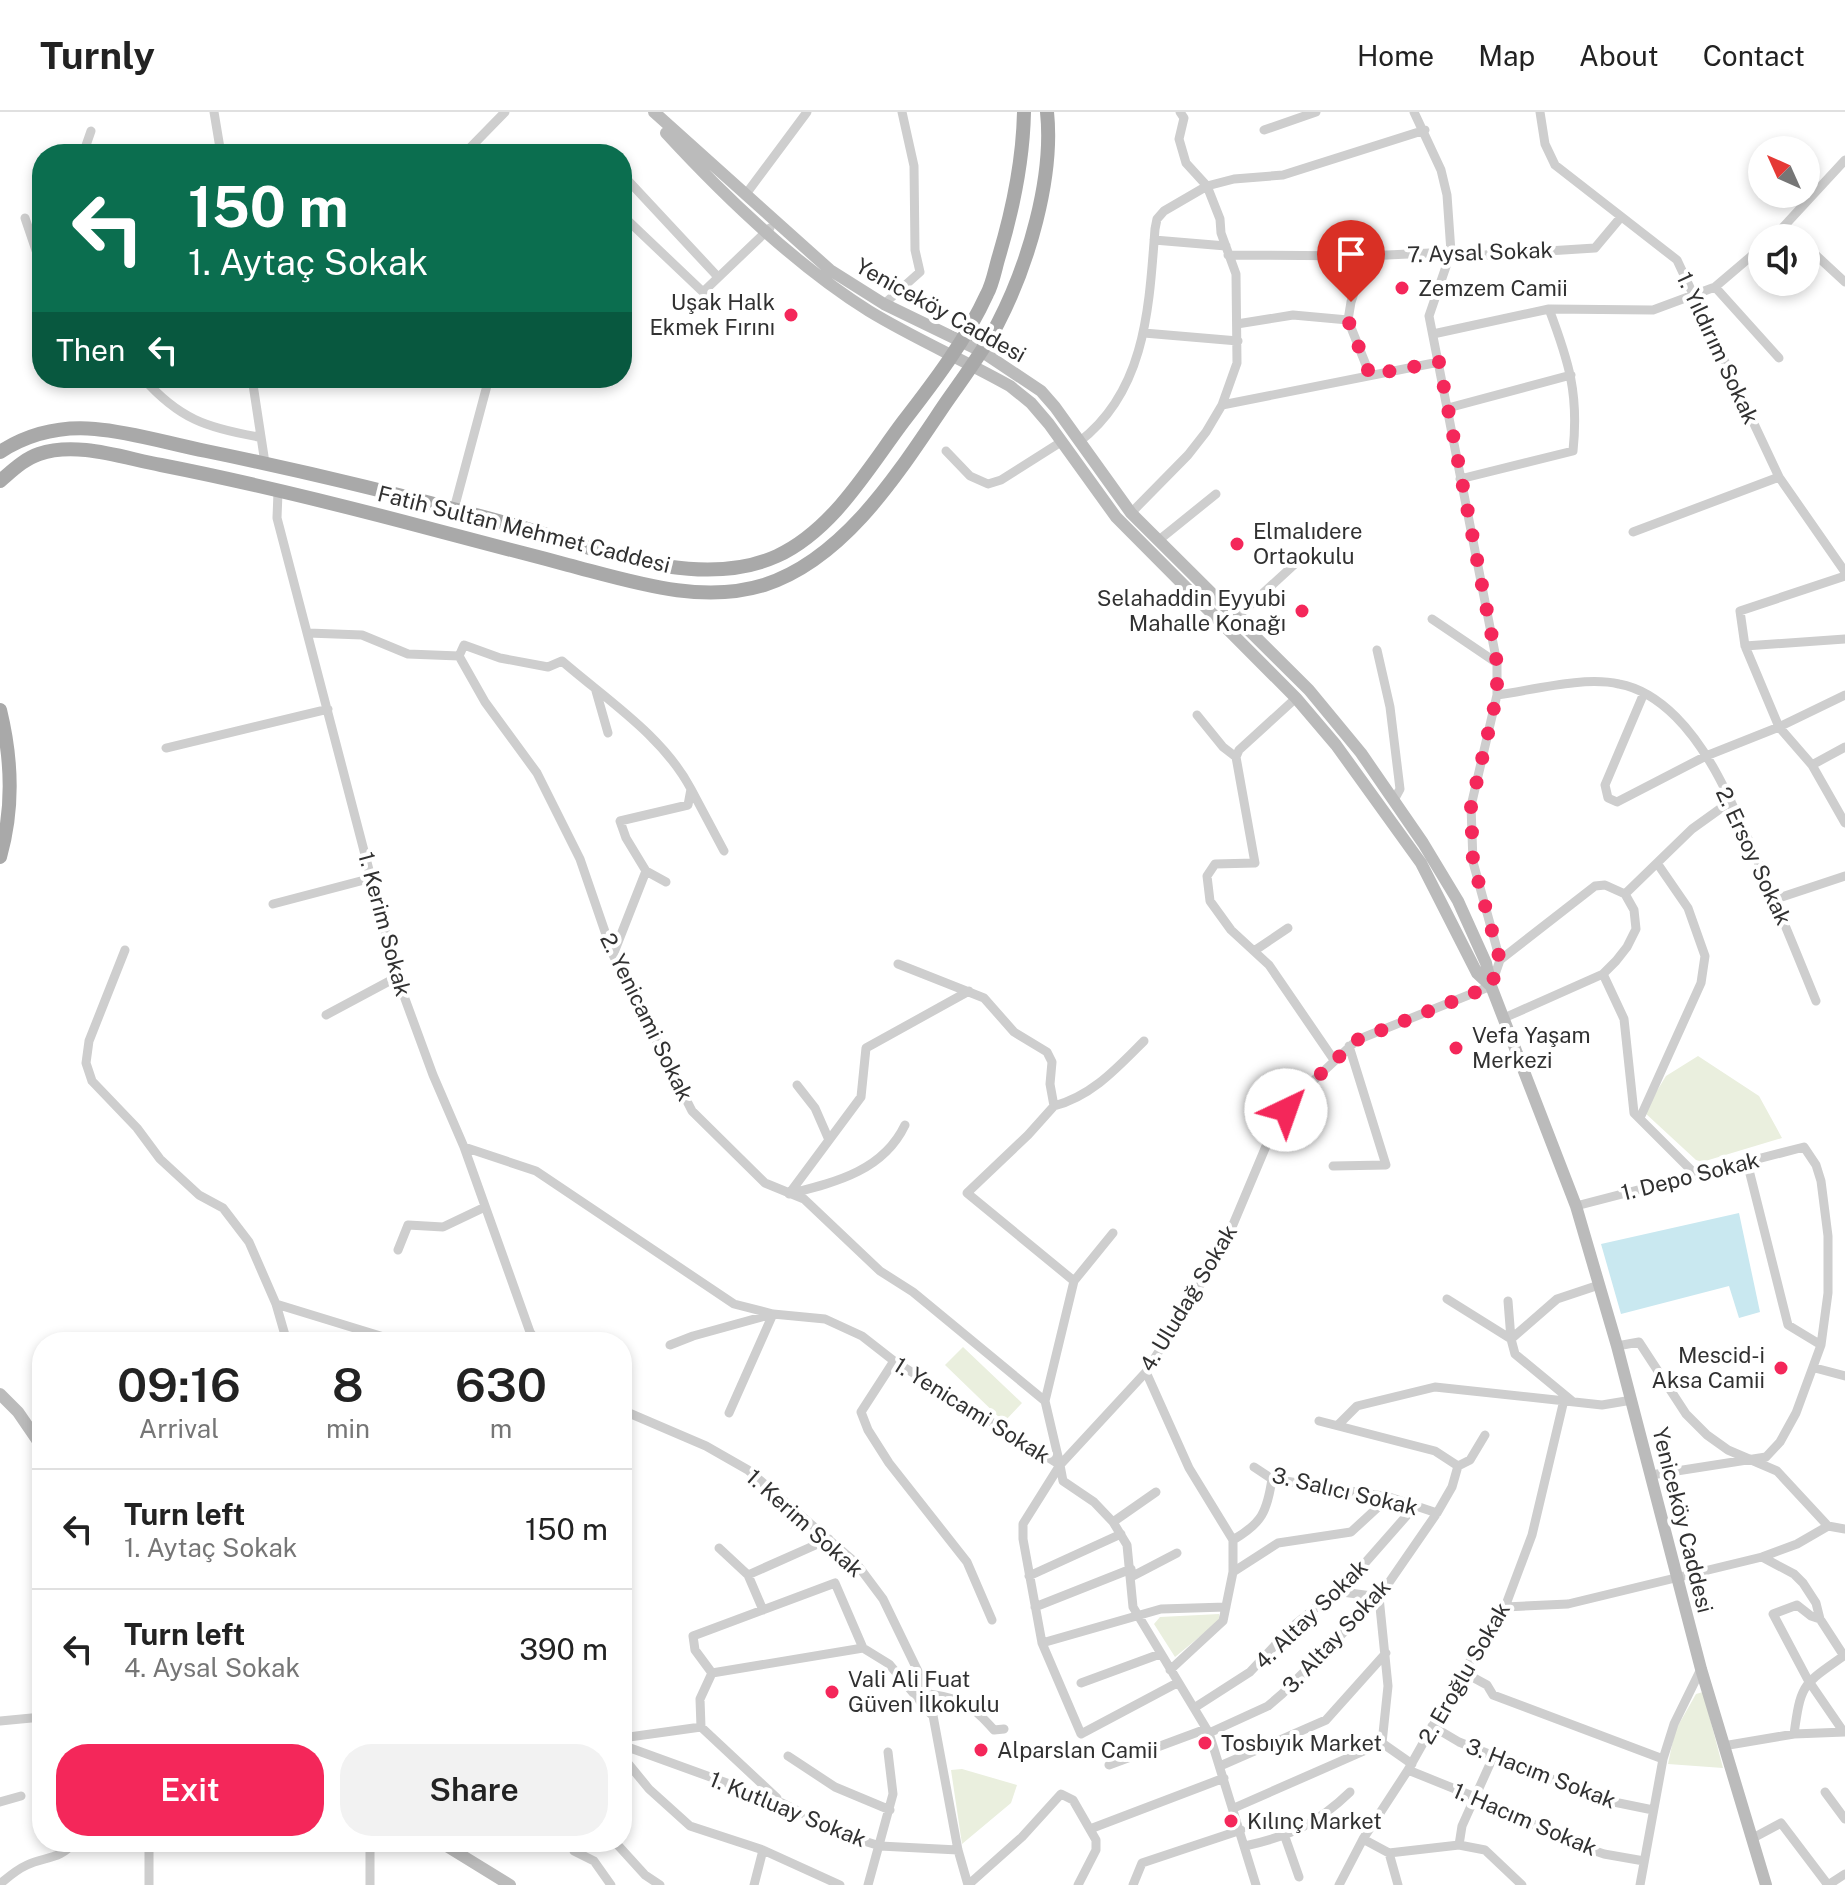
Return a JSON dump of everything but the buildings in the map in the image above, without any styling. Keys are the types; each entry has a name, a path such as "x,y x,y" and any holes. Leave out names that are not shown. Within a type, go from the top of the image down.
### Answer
{"main road":[{"name":"Fatih Sultan Mehmet Caddesi","path":"0,452 31,435 61,429 95,429 265,463 454,509 637,561 711,570 741,567 773,558 803,543 830,518 961,341 988,292 1006,232 1023,142 1024,112"},
{"name":"Fatih Sultan Mehmet Caddesi","path":"0,481 37,454 61,450 88,451 377,514 622,579 714,593 764,585 791,573 835,544 876,500 981,351 1011,296 1037,218 1046,174 1047,112"},
{"path":"0,710 8,744 10,791 8,831 0,857"}],"street":[{"path":"214,112 219,144"},
{"path":"474,144 505,112"},
{"name":"Yeniceköy Caddesi","path":"652,112 830,270 884,304 981,351 1041,391 1131,513 1309,690 1353,742 1458,901 1486,963 1491,986 1576,1206 1632,1400 1701,1669 1766,1885"},
{"name":"Yeniceköy Caddesi","path":"652,112 652,117 705,175 766,233 868,310 1010,386 1031,403 1116,517 1296,698 1336,745 1421,863 1477,973 1491,986"},
{"path":"746,194 807,112"},
{"path":"884,304 920,272 915,250 914,166 902,112"},
{"path":"1264,130 1316,112"},
{"path":"1414,112 1441,170 1447,195 1451,252 1429,316 1497,663 1497,695 1471,806 1473,862 1500,960"},
{"name":"1. Yıldırım Sokak","path":"1540,112 1545,144 1555,165 1677,260 1779,477 1845,574"},
{"path":"1131,513 1188,455 1222,405 1237,363 1236,274 1207,186 1186,163 1179,139 1184,114"},
{"path":"1079,442 1098,428 1126,383 1144,333 1149,308 1157,219 1172,205 1207,186 1234,179 1283,175 1425,130"},
{"path":"86,144 91,131"},
{"path":"1789,224 1845,160"},
{"path":"632,185 718,277"},
{"name":"7. Aysal Sokak","path":"1154,240 1227,251 1366,256 1451,252 1469,256 1595,248 1621,217"},
{"path":"25,218 32,239"},
{"path":"632,225 703,292 776,222"},
{"path":"1366,256 1348,320 1370,375"},
{"path":"1433,334 1549,309 1653,310 1715,287 1748,259"},
{"path":"1820,259 1845,282"},
{"path":"1715,287 1779,358"},
{"path":"1460,479 1573,451 1576,397 1549,309"},
{"path":"1237,324 1293,315 1348,320"},
{"path":"1144,333 1238,341"},
{"path":"1222,405 1439,362"},
{"path":"1448,408 1571,375"},
{"path":"154,388 191,419 223,430 259,437"},
{"path":"253,388 265,463"},
{"path":"454,509 486,388"},
{"path":"946,451 970,476 988,484 1001,480 1061,442"},
{"path":"1633,532 1779,477"},
{"name":"1. Kerim Sokak","path":"278,492 277,518 397,977 433,1075 464,1147 530,1332"},
{"path":"1159,540 1216,494"},
{"path":"1237,617 1296,563"},
{"path":"1844,818 1812,765 1779,727 1745,646 1740,611 1845,574"},
{"path":"1432,619 1497,663"},
{"path":"308,633 362,635 408,654 459,656 464,645 500,658 548,667 562,661 664,750 691,789 724,851"},
{"path":"1745,646 1845,639"},
{"path":"1377,650 1390,707 1400,789 1394,800"},
{"path":"1259,662 1270,651"},
{"name":"2. Yenicami Sokak","path":"459,656 485,702 537,773 580,859 613,955 692,1111 765,1183 804,1199 880,1271 913,1292 1045,1401"},
{"path":"1497,695 1588,682 1618,683 1644,693 1605,785 1608,798 1617,802 1706,756 1779,727 1845,695"},
{"path":"596,691 608,733"},
{"name":"2. Ersoy Sokak","path":"1644,693 1678,718 1706,756 1731,801 1776,899 1816,1001"},
{"path":"1296,698 1239,750 1236,757 1255,863 1215,864 1207,876 1210,901 1231,930 1269,965 1334,1060"},
{"path":"166,748 328,709"},
{"path":"1197,715 1223,747 1236,757"},
{"path":"1812,765 1845,747"},
{"path":"666,882 646,871 626,838 620,821 688,805 691,789"},
{"path":"1625,894 1692,829 1731,801"},
{"path":"1640,1118 1701,983 1705,956 1688,908 1657,863"},
{"path":"613,955 646,871"},
{"path":"1776,899 1845,876"},
{"path":"273,904 372,878"},
{"path":"1491,986 1500,960 1595,886 1605,885 1625,894 1634,910 1636,929 1627,947 1603,974 1504,1018"},
{"path":"1254,951 1288,928"},
{"path":"125,950 89,1041 86,1063 92,1081 137,1128 160,1159 199,1195 223,1208 249,1242 276,1304 284,1332"},
{"path":"898,964 984,998 1014,1032 1047,1052 1052,1062 1050,1084 1054,1106"},
{"path":"1603,974 1624,1019 1634,1113 1696,1175"},
{"path":"326,1015 397,977"},
{"name":"4. Uludağ Sokak","path":"1029,1576 1023,1524 1060,1465 1146,1372 1224,1246 1269,1139 1286,1110 1349,1046 1491,986"},
{"path":"789,1194 861,1097 866,1048 969,991"},
{"path":"1074,1281 967,1193 1054,1106 1075,1101 1088,1092 1144,1041"},
{"path":"1333,1166 1386,1165 1349,1046"},
{"path":"797,1085 815,1108 829,1140"},
{"path":"789,1194 838,1181 871,1166 898,1140 905,1125"},
{"name":"1. Yenicami Sokak","path":"464,1147 536,1171 734,1304 773,1314 825,1319 862,1336 894,1361 1060,1465 1063,1481 1094,1502 1113,1522 1127,1545 1133,1607 1207,1731 1256,1885"},
{"name":"1. Depo Sokak","path":"1576,1206 1804,1147 1816,1165 1821,1181 1828,1236 1828,1293 1821,1345"},
{"path":"1651,1475 1766,1457 1780,1442 1815,1368 1821,1345 1788,1325 1747,1162"},
{"path":"398,1250 408,1225 443,1227 485,1207"},
{"path":"1060,1465 1045,1401 1074,1281 1113,1233"},
{"path":"1511,1339 1557,1299 1599,1285"},
{"path":"1447,1299 1511,1339"},
{"path":"1508,1301 1515,1354 1568,1400"},
{"path":"276,1304 367,1332"},
{"path":"670,1345 773,1314"},
{"path":"729,1413 773,1314"},
{"path":"1617,1346 1639,1342 1686,1414 1707,1435 1728,1450 1777,1471 1828,1526 1845,1529"},
{"path":"894,1361 861,1412 868,1430 889,1463 967,1562 992,1620"},
{"path":"1815,1368 1845,1376"},
{"path":"1146,1372 1189,1468 1233,1540 1233,1572 1223,1621 1170,1670"},
{"path":"1338,1425 1357,1406 1435,1387 1602,1405 1632,1400"},
{"path":"0,1394 32,1432"},
{"name":"2. Eroğlu Sokak","path":"1339,1885 1363,1839 1410,1767 1463,1672 1505,1607 1532,1535 1568,1400"},
{"name":"1. Kerim Sokak","path":"632,1414 706,1446 748,1470 856,1563 883,1599 929,1694 958,1850 968,1885"},
{"path":"1319,1421 1435,1451 1458,1466"},
{"name":"3. Altay Sokak","path":"1109,1765 1268,1706 1282,1694 1379,1597 1437,1513 1452,1487 1458,1466 1470,1460 1485,1435"},
{"name":"3. Salıcı Sokak","path":"1254,1467 1272,1479 1389,1497 1437,1513"},
{"path":"1233,1540 1253,1528 1268,1508 1272,1479"},
{"path":"1113,1522 1156,1492"},
{"path":"1233,1572 1278,1543 1351,1532 1389,1497"},
{"name":"4. Altay Sokak","path":"1194,1708 1250,1672 1293,1626 1350,1580 1416,1505"},
{"path":"1505,1607 1568,1604 1762,1557 1797,1544 1828,1526"},
{"path":"1121,1534 1029,1576 1042,1643 1081,1734 1177,1683"},
{"path":"748,1575 829,1539"},
{"path":"719,1548 748,1575 763,1610"},
{"path":"1035,1607 1177,1553"},
{"path":"1762,1557 1794,1574 1803,1583 1816,1603 1820,1619 1845,1655 1808,1680 1799,1697 1794,1734"},
{"path":"712,1673 695,1650 693,1636 835,1583 863,1648 889,1664 934,1717"},
{"path":"1234,1808 1382,1743 1388,1686 1379,1597 1335,1591"},
{"path":"1820,1619 1797,1605 1773,1614 1808,1680 1844,1731"},
{"path":"1042,1643 1161,1609 1226,1607"},
{"path":"712,1673 863,1648"},
{"path":"1220,1766 1326,1720 1386,1653"},
{"path":"1081,1683 1160,1654"},
{"path":"1640,1885 1663,1759 1674,1724 1701,1669"},
{"path":"1463,1672 1487,1685 1493,1695 1663,1759"},
{"path":"712,1673 700,1699 701,1727 782,1803"},
{"path":"929,1694 958,1699 975,1709 994,1730 1004,1729"},
{"path":"0,1721 32,1718"},
{"name":"3. Hacım Sokak","path":"1432,1726 1459,1742 1604,1800 1653,1810"},
{"path":"632,1737 701,1727"},
{"path":"1723,1746 1794,1734 1844,1731"},
{"name":"1. Hacım Sokak","path":"1382,1743 1410,1767 1575,1844 1604,1854 1644,1861"},
{"name":"1. Kutluay Sokak","path":"632,1749 782,1803 848,1836 880,1846 958,1850"},
{"path":"868,1885 893,1794 888,1752"},
{"path":"1459,1845 1462,1826 1494,1755"},
{"path":"788,1756 835,1787 890,1810"},
{"path":"632,1768 649,1789 690,1826 763,1850 840,1885"},
{"path":"1090,1829 1224,1778"},
{"path":"1245,1846 1285,1837 1333,1809 1350,1792"},
{"path":"1825,1792 1845,1819"},
{"path":"968,1885 1022,1837 1061,1794 1073,1800 1096,1840 1096,1850 1078,1885"},
{"path":"0,1802 21,1796"},
{"path":"1753,1838 1781,1823 1828,1885 1845,1874"},
{"path":"1133,1885 1142,1863 1241,1830"},
{"path":"1285,1837 1299,1877"},
{"path":"1363,1839 1389,1853 1459,1845 1485,1850 1522,1885"},
{"path":"754,1885 763,1850"},
{"path":"0,1884 28,1864 64,1852"},
{"path":"149,1852 149,1885"},
{"path":"370,1852 370,1885"},
{"path":"456,1852 504,1883"},
{"path":"576,1852 594,1861 611,1885"},
{"path":"625,1852 645,1875 660,1885"},
{"path":"1389,1853 1398,1885"}],"green space":[{"path":"1698,1056 1759,1096 1782,1138 1702,1162 1696,1160 1644,1112 1666,1076"},
{"path":"963,1347 1022,1403 1004,1422 945,1365"},
{"path":"1219,1614 1220,1620 1175,1657 1154,1624 1160,1617"},
{"path":"1703,1692 1723,1768 1668,1764 1675,1731 1696,1694"},
{"path":"962,1769 1017,1785 1011,1803 962,1844 951,1770"}],"water":[{"path":"1739,1213 1760,1312 1739,1318 1729,1286 1621,1314 1601,1244"}],"place":[{"name":"Zemzem Camii","path":"1402,288"},
{"name":"Uşak Halk Ekmek Fırını","path":"791,315"},
{"name":"Elmalıdere Ortaokulu","path":"1237,544"},
{"name":"Selahaddin Eyyubi Mahalle Konağı","path":"1302,611"},
{"name":"Vefa Yaşam Merkezi","path":"1456,1048"},
{"name":"Mescid-i Aksa Camii","path":"1781,1368"},
{"name":"Vali Ali Fuat Güven İlkokulu","path":"832,1692"},
{"name":"Tosbıyık Market","path":"1205,1743"},
{"name":"Alparslan Camii","path":"981,1750"},
{"name":"Kılınç Market","path":"1231,1821"}],"route":[{"path":"1286,1110 1357,1040 1491,986 1500,960 1473,862 1471,806 1497,695 1497,663 1439,362 1370,375 1348,320 1351,302"}]}
